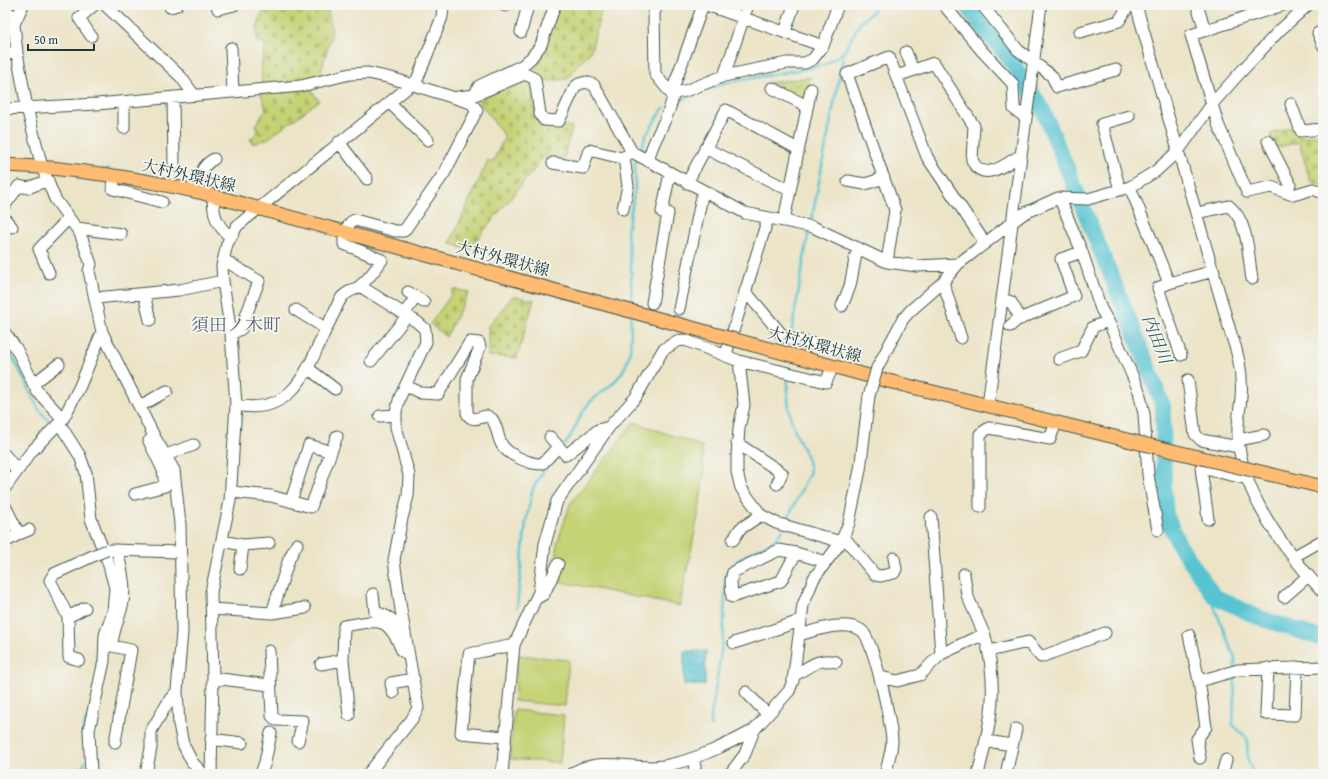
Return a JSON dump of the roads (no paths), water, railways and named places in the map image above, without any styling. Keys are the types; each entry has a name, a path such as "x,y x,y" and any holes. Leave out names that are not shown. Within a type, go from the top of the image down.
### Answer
{"main road":[{"name":"大村外環状線","path":"5,165 42,167 114,177 198,192 833,366 1127,440 1323,487"}],"street":[{"path":"23,5 14,24 16,52 27,108 42,167 55,199 77,228 91,264 90,271 102,332 154,436 174,470 180,524 182,632 177,691 179,724 183,744 192,762 203,774"},
{"path":"91,36 79,18 94,5"},
{"path":"104,5 181,77 194,95"},
{"path":"216,5 218,9 234,5"},
{"path":"212,774 211,739 213,678 211,592 232,492 236,405 231,334 223,281 224,260 227,244 237,226 417,80 442,18 443,5"},
{"path":"521,32 528,5"},
{"path":"475,95 479,86 523,65 531,58 541,44 555,5"},
{"path":"657,5 654,13 655,74 672,95"},
{"path":"553,163 583,168 589,150 622,158 636,156 651,145 671,111 672,95 703,5"},
{"path":"707,5 823,46"},
{"path":"724,76 748,5"},
{"path":"785,32 794,5"},
{"path":"672,95 724,76 787,64 805,63 813,60 823,46 838,5"},
{"path":"944,5 982,51 1013,84 1014,109 1026,113"},
{"path":"982,5 1018,50 1033,63 1052,76 1057,87 1085,83 1116,69"},
{"path":"988,405 1041,5"},
{"path":"1080,32 1118,21 1127,8 1132,5"},
{"path":"1136,5 1231,334 1240,357 1242,373 1239,444 1251,490 1293,557 1323,592"},
{"path":"1197,5 1205,30"},
{"path":"1283,5 1260,9 1191,35 1218,124 1247,192 1271,187 1293,195 1313,190 1323,193"},
{"path":"730,774 745,754 754,730 789,691 794,675 800,621 808,591 842,540 849,523 860,470 869,396 877,368 903,319 943,282 958,264 1023,214 1060,198 1088,199 1125,189 1156,170 1179,150 1212,104 1279,31 1308,5"},
{"path":"5,10 17,18"},
{"path":"1323,31 1318,34 1323,45"},
{"path":"231,48 233,92"},
{"path":"5,54 16,52"},
{"path":"906,52 913,70"},
{"path":"887,262 895,210 845,73 889,58 926,157 985,243"},
{"path":"897,76 934,63 974,126 971,154 974,165 984,171 991,172 1021,155"},
{"path":"5,109 124,102 301,86 350,74 368,73 471,103 477,110 445,172 404,231 395,231 355,220 351,222 344,232 344,244 382,260 360,286 342,297 325,328 309,369 292,391 284,398 269,406 249,408 236,405"},
{"path":"453,97 475,95 519,76 530,76 535,79 540,114 544,120 559,120 575,87 586,82 594,85 636,156 745,213 813,227 887,262 918,266 958,264"},
{"path":"772,88 807,106"},
{"path":"788,221 790,190 811,89"},
{"path":"172,97 174,165"},
{"path":"124,102 124,128"},
{"path":"390,103 428,140"},
{"path":"1291,104 1301,131 1323,129"},
{"path":"687,183 726,110 798,150"},
{"path":"1129,116 1102,124 1125,189 1169,283"},
{"path":"1268,141 1290,184 1287,193"},
{"path":"339,142 367,179"},
{"path":"705,148 790,190"},
{"path":"623,209 636,156"},
{"path":"198,192 202,171 205,164 214,159"},
{"path":"652,303 668,213 662,212 670,173"},
{"path":"114,177 113,189 162,202"},
{"path":"848,181 865,184 884,178"},
{"path":"5,205 19,186 28,188 48,180"},
{"path":"679,310 703,191"},
{"path":"213,196 213,210 216,222 231,237"},
{"path":"1060,198 1082,252 1101,309 1140,391 1144,414 1148,475 1158,530"},
{"path":"1197,213 1229,206 1233,209 1242,224 1252,279"},
{"path":"49,273 39,249 69,218"},
{"path":"726,354 768,218"},
{"path":"77,228 121,234"},
{"path":"842,306 850,286 857,249"},
{"path":"1010,326 1021,319 1074,296 1061,259 1082,252"},
{"path":"224,260 259,281 241,329 231,334"},
{"path":"1181,355 1158,288 1169,283 1214,271"},
{"path":"96,298 179,290 223,281"},
{"path":"943,282 961,338"},
{"path":"360,286 418,322 425,329 426,342 400,397 396,415 396,427 409,475 408,496 394,560 404,633 414,679 418,708 412,719 368,774"},
{"path":"745,291 784,338 815,344"},
{"path":"144,294 150,320"},
{"path":"371,361 406,315 416,297"},
{"path":"1002,299 1011,302 1021,319"},
{"path":"296,310 325,328"},
{"path":"1059,359 1081,351 1093,328 1108,321"},
{"path":"5,488 17,470 48,432 59,422 80,386 102,332"},
{"path":"5,333 16,348 37,391 59,422 80,456 84,467 91,519 116,588 113,612 105,635 104,661 89,730 91,774"},
{"path":"502,774 514,645 539,592 545,544 556,501 608,428 636,397 663,350 670,344 685,340 726,354 739,361 826,382 833,366"},
{"path":"406,386 421,393 438,394 470,342 479,343 480,347 467,379 467,414 469,417 474,419 487,416 492,419 505,450 532,464 543,463 560,450"},
{"path":"739,361 744,405 737,444 737,472 741,488 761,515 776,523 842,540 876,575 881,576 894,573 896,569 894,558"},
{"path":"34,384 59,364"},
{"path":"309,369 335,389"},
{"path":"1188,380 1195,434 1201,440 1239,444 1264,435"},
{"path":"140,406 166,392"},
{"path":"380,416 396,415"},
{"path":"980,507 980,434 989,428 1050,439 1056,422"},
{"path":"550,437 566,455 598,430 608,428"},
{"path":"135,494 164,486 163,470 149,441 154,436"},
{"path":"232,492 271,496 311,507 337,436"},
{"path":"737,444 782,473 777,484"},
{"path":"166,455 194,445"},
{"path":"291,501 309,445 331,452"},
{"path":"5,455 17,470"},
{"path":"1210,511 1201,468 1248,479"},
{"path":"5,506 24,532 5,542"},
{"path":"733,540 740,529 761,515"},
{"path":"931,517 941,654"},
{"path":"1293,557 1323,540"},
{"path":"222,541 243,545 269,543"},
{"path":"272,613 289,559 297,544"},
{"path":"240,569 243,545"},
{"path":"796,554 781,581 732,597 731,581 733,572 779,550 796,554 826,562"},
{"path":"79,660 69,657 68,617 50,580 54,574 107,552 180,552"},
{"path":"107,552 123,592 122,604 112,636 112,646 131,650 115,742"},
{"path":"536,598 542,597 544,594 558,564"},
{"path":"964,574 967,595 985,636 993,675 993,697 987,741 978,774"},
{"path":"1284,597 1308,576"},
{"path":"373,594 375,612 387,616 397,622 404,633"},
{"path":"68,617 85,608"},
{"path":"212,609 272,613 305,608"},
{"path":"734,643 800,621"},
{"path":"349,715 343,660 344,626 381,622 391,628 402,651 408,653"},
{"path":"799,635 827,628 851,626 863,631 881,677 892,742 886,774"},
{"path":"989,651 1028,642 1041,657 1105,633"},
{"path":"1189,635 1199,681 1206,727 1197,739 1200,758"},
{"path":"881,677 897,680 920,675 941,654 975,638 985,636"},
{"path":"505,737 461,733 469,654 514,645"},
{"path":"269,651 272,716 276,720 303,721 298,741"},
{"path":"321,664 343,660"},
{"path":"794,675 817,661 828,660 836,662"},
{"path":"1199,681 1233,671 1268,668 1323,667"},
{"path":"1268,668 1266,714 1295,715 1297,668"},
{"path":"213,678 270,685"},
{"path":"393,693 391,683 414,679"},
{"path":"146,774 151,748 151,731 170,699 177,691"},
{"path":"746,692 768,714"},
{"path":"1006,774 1016,728"},
{"path":"572,774 589,767 611,764 654,767 693,758 723,746 754,730"},
{"path":"261,774 271,733"},
{"path":"211,739 242,743"},
{"path":"987,741 1012,745"},
{"path":"693,758 695,767 693,774"},
{"path":"1222,774 1226,760"}],"water":[{"path":"684,651 706,651 705,685 684,685"}],"waterway":[{"path":"811,223 844,52 859,24 873,11 876,5"},
{"name":"内田川","path":"967,5 979,23 1009,58 1043,110 1137,339 1163,406 1164,489 1166,515 1178,543 1214,596 1260,618 1323,639"},
{"path":"675,103 720,84 825,65 844,52"},
{"path":"640,153 646,135 665,108"},
{"path":"632,307 631,268 627,232 635,189 635,164 637,159"},
{"path":"791,335 809,230"},
{"path":"563,447 586,407 592,400 612,384 625,368 631,344 631,316"},
{"path":"5,346 11,353 39,410 53,425"},
{"path":"786,522 810,472 805,453 794,429 791,418 788,400 788,376"},
{"path":"65,442 82,477"},
{"path":"517,607 526,521 533,488 547,465"},
{"path":"711,727 710,723 723,639 726,574 739,560 771,542 783,529"},
{"path":"1211,592 1212,601 1235,658 1235,668"},
{"path":"1235,673 1233,725 1247,738 1248,760 1253,774"},
{"path":"85,745 82,735 86,719"},
{"path":"80,774 85,762"}],"district":[{"name":"須田ノ木町","path":"236,325"}]}
